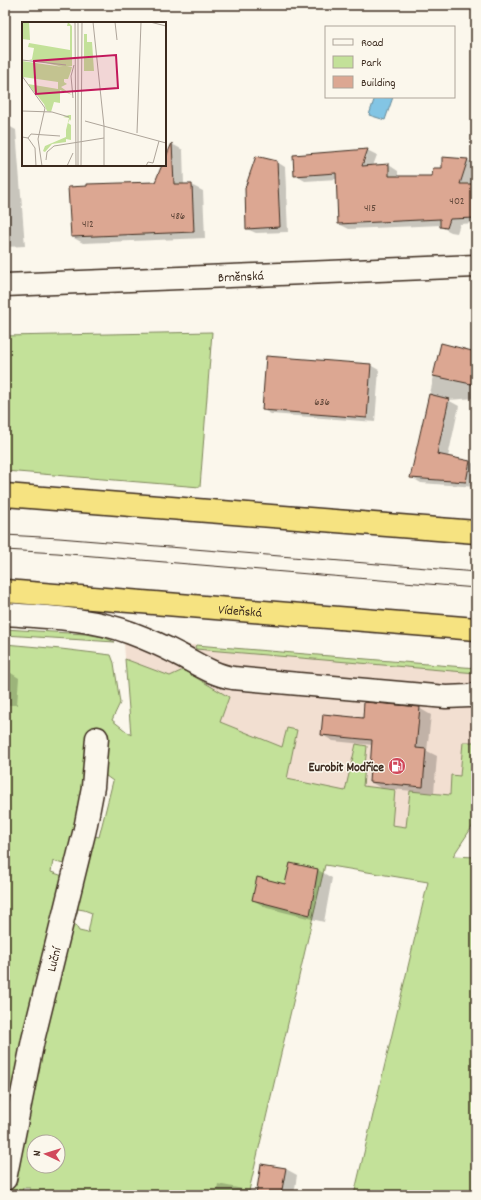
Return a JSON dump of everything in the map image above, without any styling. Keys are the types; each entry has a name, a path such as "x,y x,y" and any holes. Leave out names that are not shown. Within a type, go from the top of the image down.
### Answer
{"highway":[{"path":"5,495 476,532"},
{"name":"Vídeňská","path":"5,591 476,629"}],"street":[{"name":"Brněnská","path":"5,285 476,266"},
{"path":"5,614 65,618 130,632 177,653 214,673 233,678 446,697 469,696 476,694"},
{"name":"Luční","path":"5,1179 33,1040 85,829 93,787 97,738"}],"shaded area":[{"path":"124,644 196,645 476,668 476,821 439,878 131,735"}],"green space":[{"path":"212,332 200,487 5,471 5,336"},
{"path":"5,629 85,634 103,637 115,642 5,635"},
{"path":"5,644 111,655 114,663 120,703 112,720 131,735 125,659 170,676 183,670 229,697 220,722 282,747 287,728 297,730 287,779 345,791 356,744 367,746 363,786 395,790 392,825 406,827 410,791 450,795 451,775 460,776 463,742 473,742 476,739 476,821 453,856 476,857 476,1195 354,1195 428,882 325,865 248,1195 29,1195 30,1188 23,1188 21,1195 9,1195 91,835 99,837 113,781 102,773 108,741 92,737 70,866 53,861 51,872 66,877 5,1154","holes":["78,909 92,913 88,933 79,931 74,923"]},
{"path":"196,645 476,668 476,673 196,649"}],"water":[{"path":"375,98 393,98 385,120 369,115"}],"building":[{"path":"172,143 174,184 192,184 194,232 71,237 68,187 87,186 87,184 155,182 162,166 166,166 166,157"},
{"path":"368,149 362,166 389,164 389,176 432,176 433,168 442,168 442,157 468,159 460,184 476,184 476,218 450,219 447,228 440,227 440,219 338,224 336,173 294,176 293,155"},
{"path":"256,156 277,161 280,227 246,229 245,188"},
{"path":"441,343 476,352 476,385 433,376"},
{"path":"266,356 371,364 367,418 262,410"},
{"path":"429,394 449,399 437,454 470,461 466,482 410,478"},
{"path":"364,702 420,707 416,748 426,749 423,787 369,782 372,740 321,735 323,714 363,718"},
{"path":"290,863 318,869 310,915 252,900 257,877 285,884"},
{"path":"261,1164 286,1168 281,1195 256,1195"}],"tram line":[{"path":"5,535 59,538 476,572"},
{"path":"5,550 476,588"}],"place":[{"name":"Eurobit Modřice","path":"397,766"}]}
